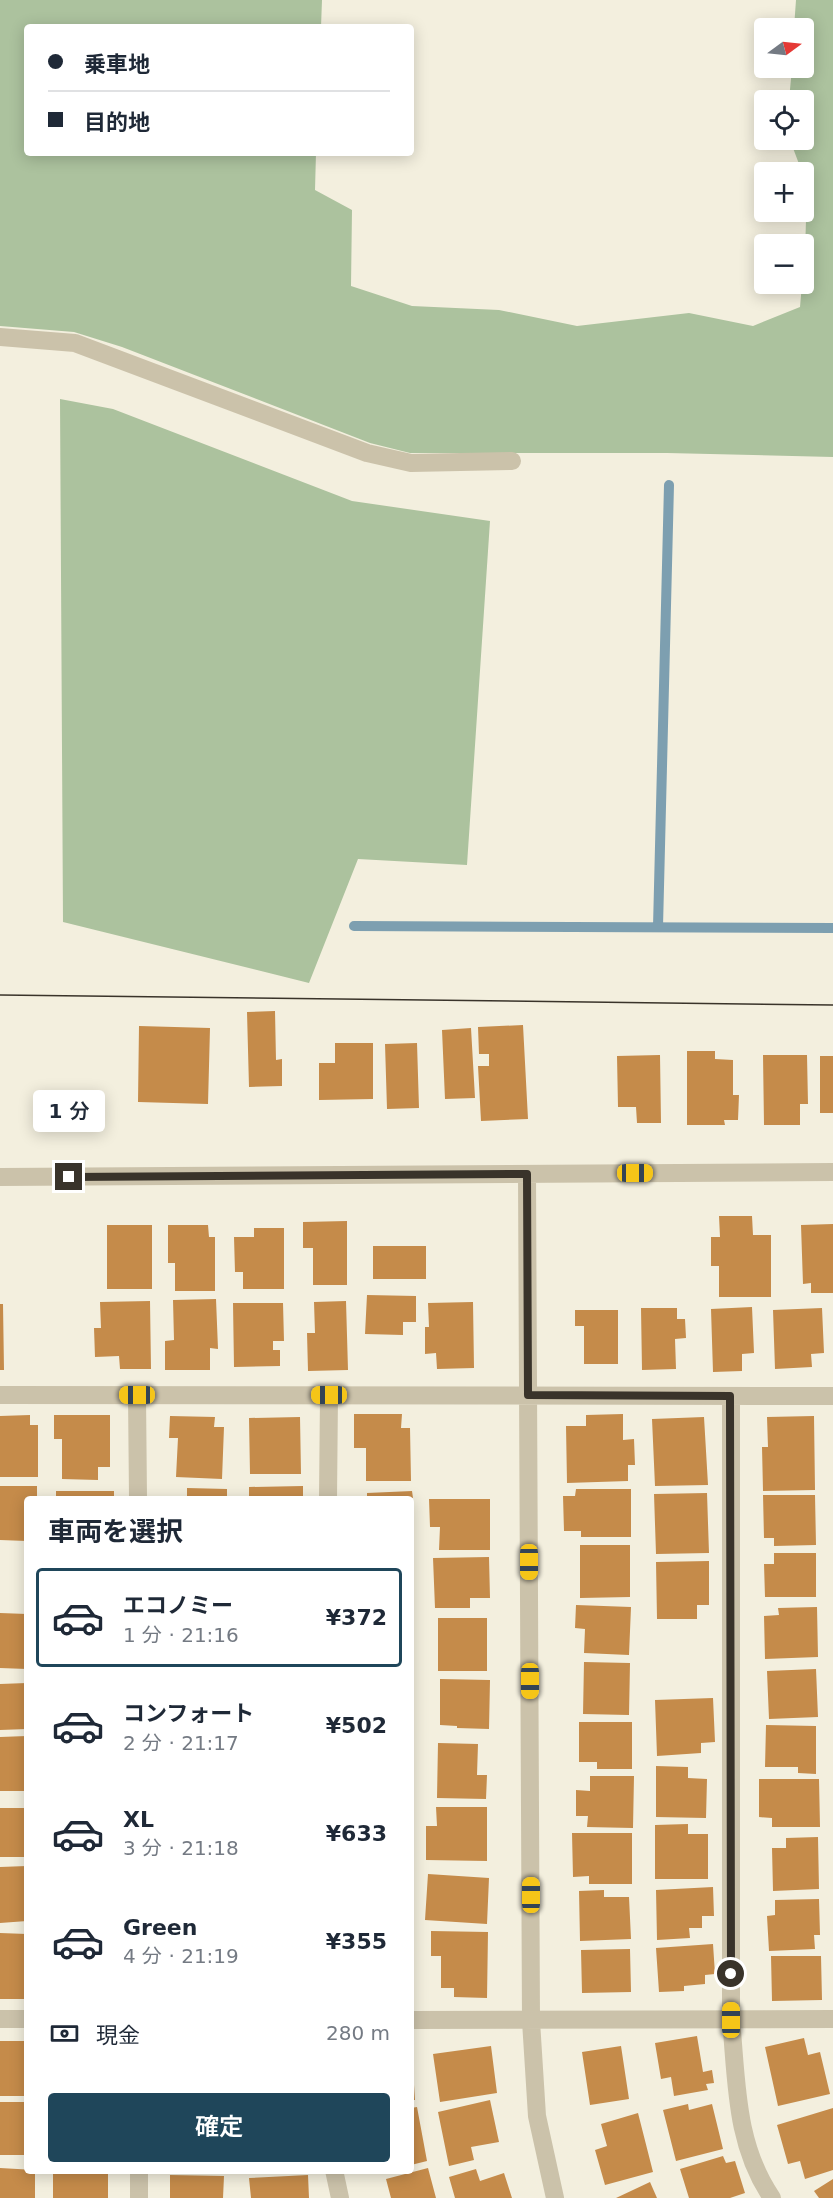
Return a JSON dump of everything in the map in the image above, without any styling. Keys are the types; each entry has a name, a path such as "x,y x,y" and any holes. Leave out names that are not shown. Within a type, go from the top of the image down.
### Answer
{"street":[{"path":"0,337 75,343 367,453 411,463 512,460"},
{"path":"0,1177 833,1172"},
{"path":"527,1174 531,2021 537,2116 555,2198"},
{"path":"0,1395 833,1396"},
{"path":"137,1395 138,1496"},
{"path":"328,1496 329,1395"},
{"path":"730,1396 731,2020 740,2123 751,2158 772,2198"},
{"path":"0,2019 24,2019"},
{"path":"414,2020 833,2019"},
{"path":"139,2174 139,2198"},
{"path":"335,2174 340,2198"}],"green space":[{"path":"0,0 322,0 321,24 24,24 24,156 316,156 315,190 352,210 351,286 412,306 499,310 577,326 689,313 753,326 800,307 801,294 814,294 814,234 806,234 806,222 814,222 814,162 798,162 794,150 814,150 814,90 790,90 791,78 814,78 814,18 795,18 796,0 833,0 833,457 667,453 410,453 370,443 122,347 74,332 0,326"},
{"path":"60,399 113,409 352,501 490,521 467,865 358,859 309,983 63,922"}],"building":[{"path":"275,1011 276,1060 282,1059 282,1086 249,1087 247,1012"},
{"path":"523,1025 528,1119 481,1121 478,1066 489,1066 489,1054 479,1054 478,1027"},
{"path":"139,1026 210,1028 208,1104 138,1102"},
{"path":"471,1028 475,1098 445,1099 442,1030"},
{"path":"335,1043 373,1043 373,1099 319,1100 319,1063 335,1063"},
{"path":"417,1043 419,1108 387,1109 385,1044"},
{"path":"687,1051 715,1051 715,1059 733,1060 733,1095 739,1095 738,1120 724,1120 725,1125 687,1125"},
{"path":"660,1055 661,1123 637,1123 636,1107 618,1107 617,1056"},
{"path":"763,1055 807,1055 808,1104 800,1104 800,1125 764,1125"},
{"path":"820,1056 833,1056 833,1113 820,1113"},
{"path":"719,1216 752,1216 753,1235 771,1235 771,1297 719,1297 719,1266 711,1266 711,1237 720,1237"},
{"path":"347,1221 347,1285 313,1285 313,1248 303,1248 303,1222"},
{"path":"833,1224 833,1293 811,1293 811,1283 803,1284 801,1225"},
{"path":"107,1225 152,1225 152,1289 107,1289"},
{"path":"168,1225 208,1225 209,1237 215,1237 215,1291 175,1291 175,1263 168,1263"},
{"path":"254,1228 284,1228 284,1289 243,1289 243,1272 235,1272 234,1237 254,1237"},
{"path":"373,1246 426,1246 426,1279 373,1279"},
{"path":"367,1295 416,1296 416,1322 403,1322 403,1335 365,1334"},
{"path":"216,1299 218,1349 210,1348 210,1370 165,1370 165,1341 174,1340 173,1300"},
{"path":"150,1301 151,1369 120,1369 119,1356 95,1357 94,1328 101,1328 100,1302"},
{"path":"346,1301 348,1370 308,1371 307,1333 315,1333 314,1302"},
{"path":"473,1302 474,1368 437,1369 436,1353 425,1354 425,1327 429,1327 428,1303"},
{"path":"233,1303 283,1303 284,1341 273,1341 273,1350 280,1350 280,1366 234,1367"},
{"path":"0,1304 3,1304 4,1370 0,1370"},
{"path":"752,1307 754,1353 742,1354 742,1371 713,1372 711,1309"},
{"path":"641,1308 677,1308 677,1319 685,1319 686,1338 675,1339 676,1369 642,1370"},
{"path":"822,1308 824,1353 811,1354 812,1367 775,1369 773,1310"},
{"path":"575,1310 618,1310 618,1364 584,1364 584,1326 575,1326"},
{"path":"354,1414 402,1414 401,1428 410,1428 411,1481 366,1481 366,1448 354,1448"},
{"path":"623,1414 623,1440 634,1439 635,1465 628,1465 628,1481 567,1483 566,1426 586,1426 586,1415"},
{"path":"30,1415 30,1425 38,1425 38,1477 0,1477 0,1416"},
{"path":"54,1415 110,1415 110,1467 98,1467 98,1480 62,1479 62,1439 54,1439"},
{"path":"170,1416 215,1417 214,1427 224,1427 222,1479 176,1477 178,1438 169,1438"},
{"path":"814,1416 815,1490 763,1491 762,1447 768,1447 767,1417"},
{"path":"300,1417 301,1474 250,1474 249,1418"},
{"path":"704,1417 708,1485 655,1486 652,1419"},
{"path":"0,1486 37,1486 37,1496 24,1496 24,1541 0,1540"},
{"path":"303,1486 303,1496 249,1496 249,1487"},
{"path":"187,1488 227,1489 227,1496 187,1496"},
{"path":"576,1489 631,1489 631,1537 581,1537 581,1531 564,1531 563,1496 575,1496"},
{"path":"56,1491 114,1491 114,1496 56,1496"},
{"path":"412,1491 413,1496 367,1496 367,1493"},
{"path":"707,1493 709,1553 656,1554 654,1494"},
{"path":"763,1495 815,1495 816,1545 774,1546 774,1538 764,1538"},
{"path":"429,1499 490,1499 490,1550 439,1550 440,1527 430,1527"},
{"path":"580,1545 630,1545 630,1597 580,1598"},
{"path":"774,1553 816,1553 816,1597 765,1597 764,1564 774,1564"},
{"path":"489,1557 490,1598 470,1598 470,1608 435,1608 433,1558"},
{"path":"709,1561 709,1605 697,1605 697,1619 657,1619 656,1562"},
{"path":"576,1605 631,1607 629,1655 584,1653 585,1629 575,1628"},
{"path":"817,1607 818,1657 765,1659 764,1616 779,1615 778,1608"},
{"path":"0,1613 24,1614 24,1669 0,1668"},
{"path":"438,1618 487,1618 487,1671 438,1671"},
{"path":"584,1662 630,1663 629,1715 583,1714"},
{"path":"816,1669 818,1717 769,1719 767,1671"},
{"path":"440,1679 490,1680 489,1729 440,1725"},
{"path":"24,1683 24,1729 0,1730 0,1684"},
{"path":"713,1698 715,1742 701,1743 701,1753 657,1756 655,1700"},
{"path":"579,1722 632,1722 632,1769 597,1769 597,1762 579,1762"},
{"path":"766,1725 816,1726 816,1774 798,1773 798,1767 765,1767"},
{"path":"24,1736 24,1791 0,1791 0,1737"},
{"path":"438,1743 478,1744 477,1775 487,1775 486,1799 437,1798"},
{"path":"656,1766 688,1767 688,1778 707,1779 706,1818 656,1817"},
{"path":"590,1776 634,1776 633,1828 587,1827 588,1816 576,1816 576,1790 590,1791"},
{"path":"759,1779 819,1779 820,1827 772,1827 772,1818 759,1817"},
{"path":"436,1807 487,1807 487,1861 426,1860 426,1826 437,1826"},
{"path":"0,1808 24,1808 24,1857 0,1857"},
{"path":"688,1824 688,1834 708,1834 708,1879 655,1879 655,1825"},
{"path":"572,1833 632,1833 632,1884 589,1884 589,1876 573,1877"},
{"path":"818,1837 819,1889 773,1891 772,1848 786,1848 786,1838"},
{"path":"24,1866 24,1921 0,1923 0,1867"},
{"path":"428,1874 489,1878 487,1924 425,1920"},
{"path":"713,1887 714,1916 702,1916 702,1928 689,1928 690,1938 657,1940 656,1890"},
{"path":"604,1890 604,1897 629,1897 631,1939 580,1941 579,1891"},
{"path":"819,1899 820,1935 814,1935 815,1949 769,1951 767,1916 775,1915 775,1900"},
{"path":"431,1931 488,1932 487,1998 454,1997 454,1988 441,1988 441,1956 431,1956"},
{"path":"0,1933 24,1934 24,1999 0,1999"},
{"path":"713,1944 715,1974 705,1975 705,1984 684,1986 684,1991 659,1992 656,1948"},
{"path":"630,1949 631,1992 582,1993 581,1950"},
{"path":"771,1956 821,1956 822,2000 772,2001"},
{"path":"697,2036 703,2072 712,2070 714,2083 706,2084 708,2090 674,2096 671,2077 661,2079 655,2043"},
{"path":"804,2038 808,2055 820,2052 830,2094 778,2106 765,2047"},
{"path":"0,2041 24,2041 24,2096 0,2096"},
{"path":"491,2046 497,2093 440,2102 433,2054"},
{"path":"621,2046 629,2099 590,2105 582,2052"},
{"path":"490,2100 499,2142 471,2147 474,2160 449,2166 438,2112"},
{"path":"0,2102 24,2102 24,2155 0,2155"},
{"path":"688,2104 689,2110 712,2104 723,2149 676,2161 663,2110"},
{"path":"417,2107 427,2161 414,2164 414,2108"},
{"path":"833,2108 833,2170 805,2179 800,2161 788,2164 777,2125"},
{"path":"638,2113 653,2172 605,2185 595,2150 607,2146 601,2124"},
{"path":"723,2156 726,2163 735,2161 745,2193 730,2198 689,2198 680,2169"},
{"path":"0,2168 24,2169 24,2174 35,2174 35,2198 0,2198"},
{"path":"428,2168 436,2198 391,2198 386,2179 414,2174 414,2172"},
{"path":"476,2169 480,2181 504,2173 512,2198 455,2198 449,2177"},
{"path":"53,2174 108,2174 108,2198 53,2198"},
{"path":"170,2175 224,2176 223,2198 170,2198"},
{"path":"308,2175 309,2198 251,2198 249,2178"},
{"path":"833,2179 833,2198 819,2198 814,2191"},
{"path":"650,2182 657,2198 616,2198"}],"waterway":[{"path":"658,927 669,485"},
{"path":"354,926 833,928"}],"tram line":[{"path":"0,995 833,1005"}],"route":[{"path":"69,1177 527,1174 528,1395 730,1396 731,1974"}]}
